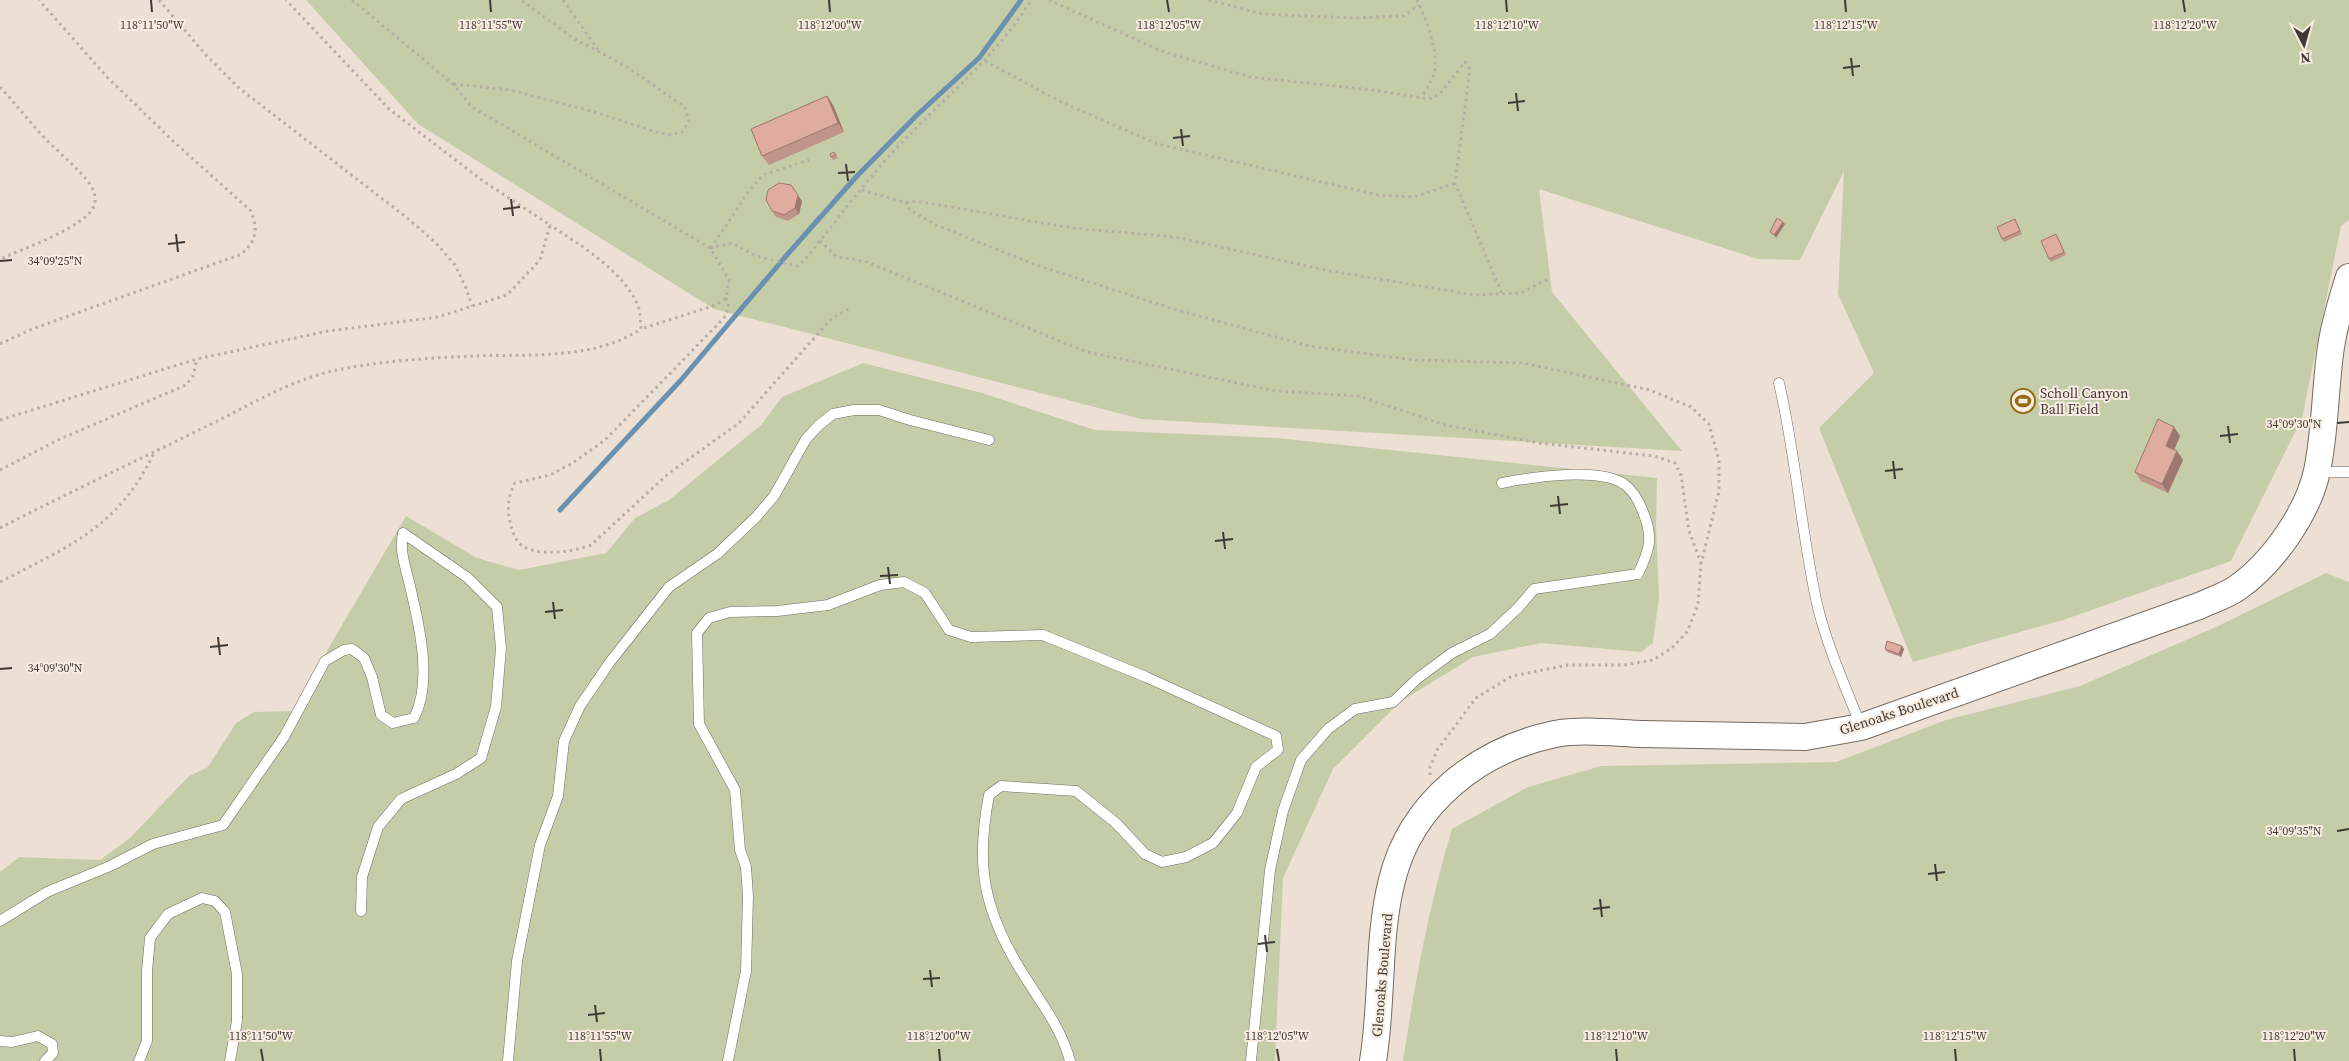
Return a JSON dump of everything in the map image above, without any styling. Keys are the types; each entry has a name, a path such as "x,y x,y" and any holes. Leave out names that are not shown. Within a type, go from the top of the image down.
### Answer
{"street":[{"name":"Glenoaks Boulevard","path":"1373,1061 1377,1037 1382,939 1391,881 1403,845 1420,817 1446,788 1481,762 1521,744 1556,734 1607,733 1805,737 1861,727 2199,606 2236,588 2262,567 2287,537 2303,508 2317,472 2330,352 2338,313 2349,277"}],"lane":[{"path":"1779,383 1791,432 1802,521 1818,606 1834,656 1861,727"},
{"path":"508,1061 517,961 540,845 558,796 564,741 580,706 610,662 669,587 717,554 757,516 774,496 806,440 832,414 854,410 879,410 989,440"},
{"path":"2317,472 2349,472"},
{"path":"1250,1061 1270,870 1282,811 1301,760 1328,729 1356,709 1393,702 1418,678 1452,653 1490,634 1534,590 1638,574 1650,549 1646,520 1637,496 1623,484 1596,475 1536,476 1502,483"},
{"path":"0,921 47,892 110,866 153,844 223,825 284,738 326,661 344,650 352,649 364,658 372,677 381,715 393,723 414,718 421,706 424,673 412,596 400,545 403,533 468,578 497,606 501,648 496,707 481,758 456,774 401,800 378,827 362,877 361,911"},
{"path":"728,1061 746,972 746,867 740,850 736,790 699,724 697,633 709,618 730,612 777,611 828,605 880,585 904,582 924,593 949,630 971,637 1042,635 1146,677 1276,736 1278,750 1256,767 1237,813 1213,843 1186,857 1170,861 1162,862 1145,854 1116,822 1076,791 1001,786 989,794 983,832 982,870 990,906 1013,957 1040,999 1067,1048 1070,1061"},
{"path":"139,1061 147,1041 147,971 150,938 168,914 202,898 215,901 226,912 237,974 237,1021 230,1061"},
{"path":"0,1041 12,1042 38,1036 52,1044 53,1053 45,1061"}],"path":[{"path":"0,344 41,325 242,254 253,242 256,226 250,211 108,77 40,0"},
{"path":"160,0 205,54 239,88 406,217 436,243 455,265 472,306"},
{"path":"286,0 389,109 483,181 591,252 623,283 638,307 641,330"},
{"path":"352,0 453,84 472,107 710,248 729,280 726,298 729,307 724,318 605,440 571,464 550,475 515,483 509,494 508,512 512,529 519,543 531,550 552,552 578,551 591,545 668,474 739,423 824,326 831,319 850,308"},
{"path":"453,84 510,90 600,113 653,131 671,135 682,132 689,121 685,107 624,65 573,38 520,0"},
{"path":"563,0 598,50"},
{"path":"710,248 732,243 756,256 797,266 804,261 906,138 959,89 985,61 1031,0"},
{"path":"1049,0 1161,51 1250,78 1373,90 1429,99 1440,94 1465,62 1470,69 1455,184 1502,294"},
{"path":"1209,0 1262,14 1354,18 1404,16 1420,5"},
{"path":"1417,0 1426,18 1435,72 1422,98"},
{"path":"985,61 1062,102 1158,144 1378,195 1414,197 1455,184"},
{"path":"0,87 56,150 77,167 92,188 96,198 93,209 82,220 55,235 0,259"},
{"path":"710,248 749,190 763,175 809,160"},
{"path":"862,190 907,203 916,201 1072,228 1175,237 1325,270 1475,295 1521,293 1550,278"},
{"path":"907,203 909,209 936,225 1036,265 1177,310 1309,346 1414,360 1523,363 1650,390 1691,408 1709,424 1719,460 1718,490 1701,564 1698,605 1686,632 1672,648 1653,660 1624,665 1568,665 1512,676 1476,698 1437,750 1430,767 1432,803"},
{"path":"0,420 197,360 328,331 438,317 507,295 540,260 550,225"},
{"path":"820,242 836,257 864,261 1087,352 1276,391 1358,396 1445,425 1539,443 1654,456 1675,463 1681,475 1689,531 1701,564"},
{"path":"0,528 284,386 329,372 463,356 584,351 623,341 641,330 716,306 726,298"},
{"path":"0,470 60,439 186,385 192,376 197,360"},
{"path":"0,582 83,539 113,513 141,480 154,452"}],"green space":[{"path":"306,0 2349,0 2349,220 2341,226 2302,418 2231,561 2063,620 1913,662 1819,428 1874,373 1838,294 1844,171 1800,260 1758,259 1539,189 1552,292 1682,451 1141,419 714,309 418,124"},
{"path":"863,363 982,393 1095,430 1277,438 1657,478 1656,525 1659,597 1653,643 1641,652 1541,643 1473,657 1400,702 1333,769 1283,878 1275,1061 0,1061 0,872 19,857 100,860 130,838 189,776 208,767 236,723 254,712 296,711 328,649 406,516 477,558 519,570 606,553 635,518 669,500 761,425 782,397"},
{"path":"2326,573 2349,582 2349,1061 1403,1061 1423,944 1436,886 1452,829 1528,787 1601,766 1836,762 1946,720 2080,686 2216,627"}],"building":[{"path":"827,96 838,123 762,156 751,129"},
{"path":"834,152 836,155 831,157 830,154"},
{"path":"779,183 791,185 798,195 795,208 784,215 772,211 766,200 768,190"},
{"path":"1777,218 1783,222 1774,235 1770,232"},
{"path":"2015,219 2020,231 2002,239 1997,227"},
{"path":"2056,234 2064,252 2049,259 2041,241"},
{"path":"2158,419 2174,427 2166,446 2177,451 2162,484 2135,472"},
{"path":"1887,641 1902,646 1899,654 1885,649"}],"waterway":[{"path":"560,510 681,380 856,177 917,115 979,58 1021,0"}],"place":[{"name":"Scholl Canyon Ball Field","path":"2023,401"}]}
